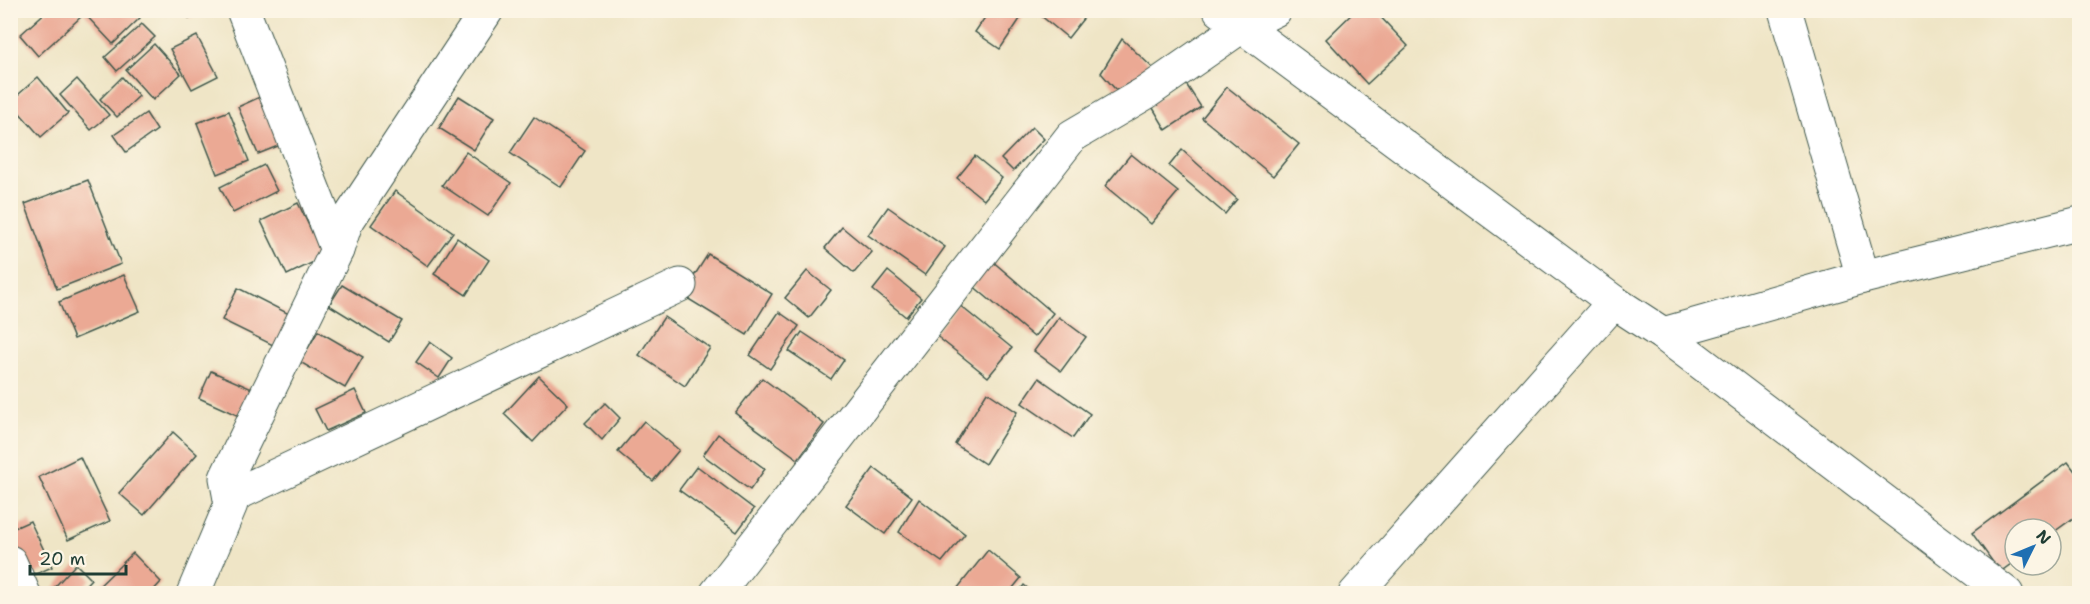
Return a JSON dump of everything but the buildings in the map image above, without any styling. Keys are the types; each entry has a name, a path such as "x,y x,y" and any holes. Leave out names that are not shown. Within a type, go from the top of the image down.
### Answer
{"street":[{"path":"243,10 337,250"},
{"path":"193,594 231,504 226,478 337,250 345,223 488,10"},
{"path":"716,594 1072,136 1147,92 1231,18 1275,10"},
{"path":"1785,10 1863,277"},
{"path":"1231,18 1614,302 1663,334 2007,594"},
{"path":"1663,334 1863,277 2079,223"},
{"path":"230,497 680,285"},
{"path":"1355,594 1614,302"},
{"path":"10,562 24,594"}]}
